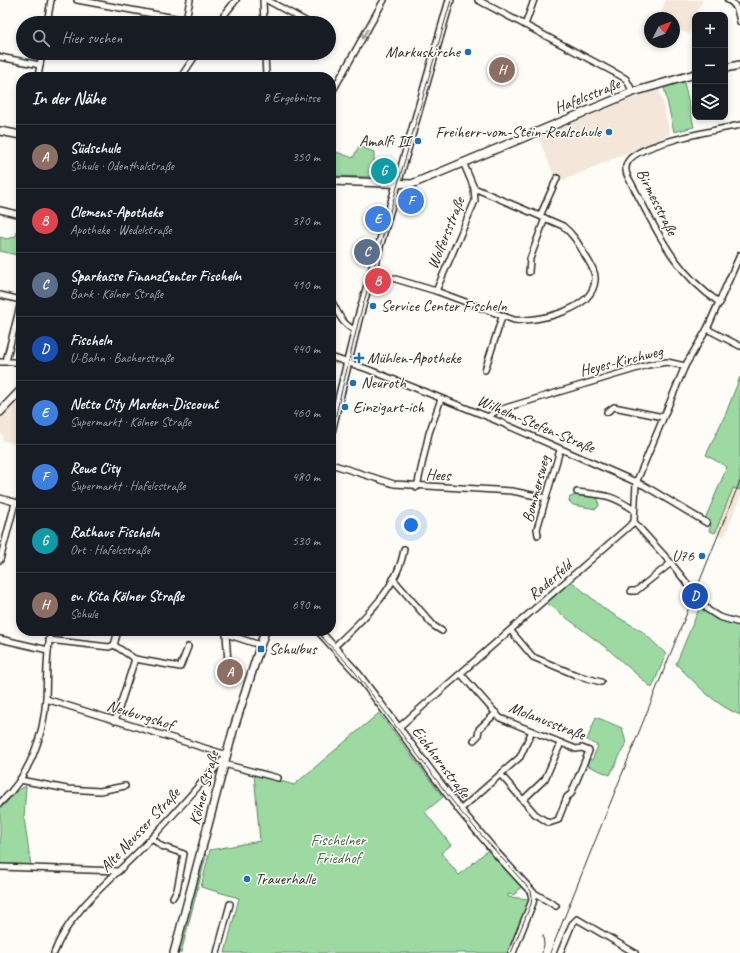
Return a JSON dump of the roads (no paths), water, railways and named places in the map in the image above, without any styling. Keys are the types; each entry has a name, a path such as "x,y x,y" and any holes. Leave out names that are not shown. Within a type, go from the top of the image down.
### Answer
{"main road":[{"path":"336,411 372,272 450,0"},
{"path":"728,67 740,65"},
{"name":"Hafelsstraße","path":"336,181 408,184 417,182 633,92 692,75"},
{"path":"0,131 16,134"},
{"path":"0,412 16,395"},
{"name":"Kölner Straße","path":"174,953 240,704 263,636"},
{"name":"Eichhornstraße","path":"324,636 357,673 460,810 531,891"},
{"path":"512,953 532,903 533,898 531,891"}],"street":[{"path":"48,16 51,0"},
{"path":"77,0 169,16"},
{"path":"187,16 190,0"},
{"path":"223,16 236,0"},
{"path":"263,0 264,16"},
{"path":"267,0 296,16"},
{"path":"336,85 384,0"},
{"path":"478,0 621,76 626,79 633,92"},
{"path":"525,25 534,0"},
{"path":"728,0 734,1 740,22"},
{"path":"0,58 40,65"},
{"path":"39,72 41,60"},
{"path":"184,72 192,60"},
{"path":"265,60 266,72"},
{"name":"Birmesstraße","path":"720,303 703,291 673,259 628,178 626,164 634,155 660,144 683,137 740,125"},
{"name":"Wolfersstraße","path":"436,291 473,207 475,197 474,188 463,162"},
{"path":"529,272 530,259 542,217 557,178"},
{"path":"372,272 436,291 502,317 514,320 524,321 552,316 561,313 586,298 593,289 595,279 594,271 577,240 563,226 474,188"},
{"path":"0,210 16,213"},
{"name":"Heyes-Kirchweg","path":"488,417 496,412 512,406 644,366 667,362 685,366 707,329 720,303 740,255"},
{"path":"0,295 16,300"},
{"path":"336,309 344,324 349,328 356,330"},
{"path":"485,370 502,317"},
{"path":"16,318 3,361 16,362"},
{"path":"707,329 740,346"},
{"name":"Wilhelm-Stefen-Straße","path":"336,358 488,417 560,450 645,486 707,523"},
{"path":"685,366 636,483 634,522 712,613 740,623"},
{"path":"417,487 429,433 441,398"},
{"path":"607,412 614,407 663,417"},
{"name":"Bommersweg","path":"538,536 537,528 560,450"},
{"name":"Hees","path":"336,466 394,484 417,487 512,491 546,498"},
{"path":"577,492 606,495 618,499 634,510"},
{"path":"0,498 15,503 0,560"},
{"name":"Raderfeld","path":"398,728 511,631 634,522"},
{"path":"334,647 371,610 393,579 402,560 404,549"},
{"path":"631,591 636,591 670,563"},
{"path":"393,579 434,626 442,631"},
{"path":"511,631 533,657 576,675 601,682"},
{"path":"0,803 20,780 39,739 46,699 50,636"},
{"path":"114,645 117,636"},
{"path":"226,636 228,663"},
{"path":"234,636 260,645"},
{"path":"0,638 48,650"},
{"path":"49,640 109,647 114,645"},
{"path":"114,645 135,660 180,667 188,648"},
{"path":"115,721 135,660"},
{"name":"Molanusstraße","path":"461,674 500,718 576,749 582,748 589,751 558,820 550,824 535,814 522,800"},
{"name":"Neuburgshof","path":"46,699 226,755"},
{"name":"Molanusstraße","path":"474,740 478,736 479,729 496,714"},
{"path":"460,810 520,757 532,732"},
{"path":"501,774 522,800 545,780 561,743"},
{"name":"Alte Neusser Straße","path":"54,953 62,934 72,919 152,838 226,755"},
{"path":"224,764 278,778"},
{"path":"20,780 67,789 100,791 125,786"},
{"path":"152,838 161,846 184,854 177,890 173,897"},
{"path":"0,866 119,871"},
{"name":"Eichhornstraße","path":"531,891 556,906"},
{"path":"217,953 230,904"},
{"path":"560,953 572,924 577,919 635,953"}],"tram line":[{"path":"336,414 359,319 451,0"},
{"path":"550,953 740,481"},
{"path":"321,636 351,667 460,811 531,891 531,904 511,953"},
{"path":"542,953 544,945 543,935"}],"place":[{"name":"Markuskirche","path":"468,52"},
{"name":"ev. Kita Kölner Straße","path":"502,70"},
{"name":"Freiherr-vom-Stein-Realschule","path":"609,132"},
{"name":"Amalfi II","path":"418,141"},
{"name":"Rathaus Fischeln","path":"384,171"},
{"name":"Rewe City","path":"411,201"},
{"name":"Netto City Marken-Discount","path":"378,219"},
{"name":"Sparkasse FinanzCenter Fischeln","path":"367,252"},
{"name":"Clemens-Apotheke","path":"378,281"},
{"name":"Service Center Fischeln","path":"373,306"},
{"name":"Mühlen-Apotheke","path":"359,358"},
{"name":"Neuroth","path":"353,383"},
{"name":"Einzigart-ich","path":"345,407"},
{"name":"U76","path":"702,556"},
{"name":"Fischeln","path":"695,596"},
{"name":"Schulbus","path":"261,649"},
{"name":"Südschule","path":"230,672"},
{"name":"Trauerhalle","path":"247,879"}],"park label":[{"name":"Fischelner Friedhof","path":"338,849"}]}
